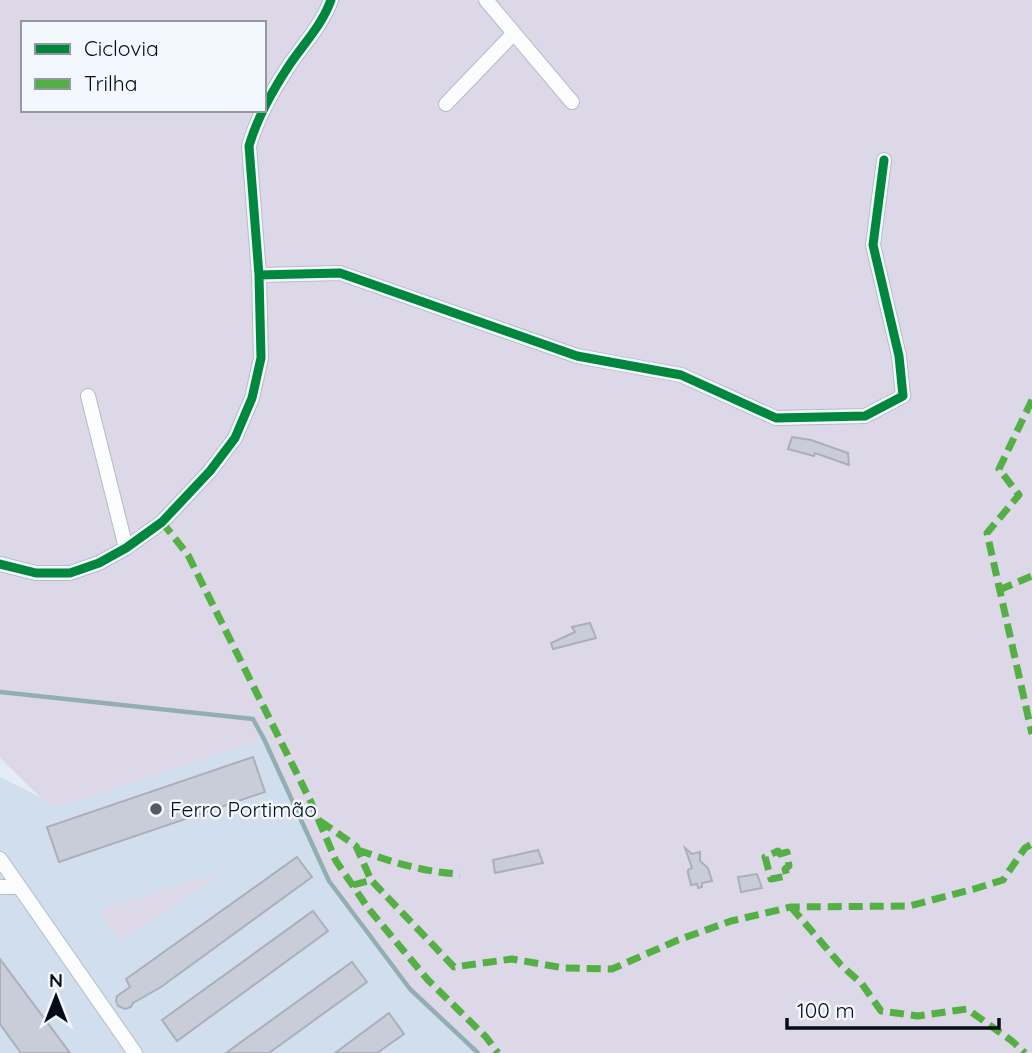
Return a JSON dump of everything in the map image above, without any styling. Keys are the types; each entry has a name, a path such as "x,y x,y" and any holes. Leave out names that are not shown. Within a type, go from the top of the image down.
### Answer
{"street":[{"path":"266,108 278,84 320,24 331,0"},
{"path":"486,0 572,102"},
{"path":"446,104 514,33"},
{"path":"0,564 36,573 71,573 99,563 126,548 162,522 210,471 235,438 251,398 261,358 259,275 249,155 252,135 264,112"},
{"path":"259,275 340,273 577,356 681,375 776,418 865,416 903,396 899,356 873,245 884,160"},
{"path":"88,396 126,548"},
{"path":"0,859 135,1053"},
{"path":"0,887 19,887"}],"shaded area":[{"path":"0,0 1032,0 1032,1053 478,1053 410,989 329,881 264,739 60,807 43,800 0,758"},
{"path":"264,739 329,881 410,989 478,1053 0,1053 0,777 60,807"},
{"path":"222,872 121,942 99,911"}],"building":[{"path":"792,437 811,440 848,453 849,465 815,453 814,456 788,449"},
{"path":"590,623 596,638 553,649 551,643 575,632 572,627"},
{"name":"Ferro Portimão","path":"253,757 265,792 59,862 47,827"},
{"path":"685,848 692,854 700,852 700,861 708,868 712,881 702,883 702,887 698,888 697,884 691,885 688,870 692,868"},
{"path":"538,850 543,863 495,873 493,860"},
{"path":"297,857 312,877 131,1007 125,1009 118,1006 117,996 130,987 126,979"},
{"path":"757,874 762,888 741,892 738,877"},
{"path":"313,911 328,931 177,1041 162,1020"},
{"path":"0,959 70,1053 21,1053 0,1024"},
{"path":"352,962 367,982 269,1053 226,1053"},
{"path":"389,1013 404,1034 377,1053 335,1053"}],"waterway":[{"path":"0,692 253,719 329,881 410,989 478,1053"}],"marked path":[{"path":"1032,400 999,469 1019,495 987,533 1032,734"},
{"path":"162,522 188,555 311,802 336,861 368,908 428,980 486,1037 498,1053"},
{"path":"999,590 1032,576"},
{"path":"320,821 356,846 371,880"},
{"path":"353,885 371,880 454,967 512,959 564,968 612,969 678,940 731,921 791,907 909,906 974,889 1003,880 1025,848 1032,844"},
{"path":"358,850 408,866 460,874"},
{"path":"778,851 780,854 787,852 787,876 771,879 765,857 778,851"},
{"path":"791,907 841,965 862,984 881,1011 918,1016 967,1009 1025,1053"}],"cycle path":[{"path":"266,106 331,0"},
{"path":"0,564 36,573 70,573 99,563 126,548 162,522 210,471 235,438 252,398 261,358 259,275 249,146 263,112"},
{"path":"259,275 340,273 577,356 681,375 776,418 865,416 903,396 899,356 873,245 884,160"}],"place":[{"name":"Ferro Portimão","path":"156,809"}]}
